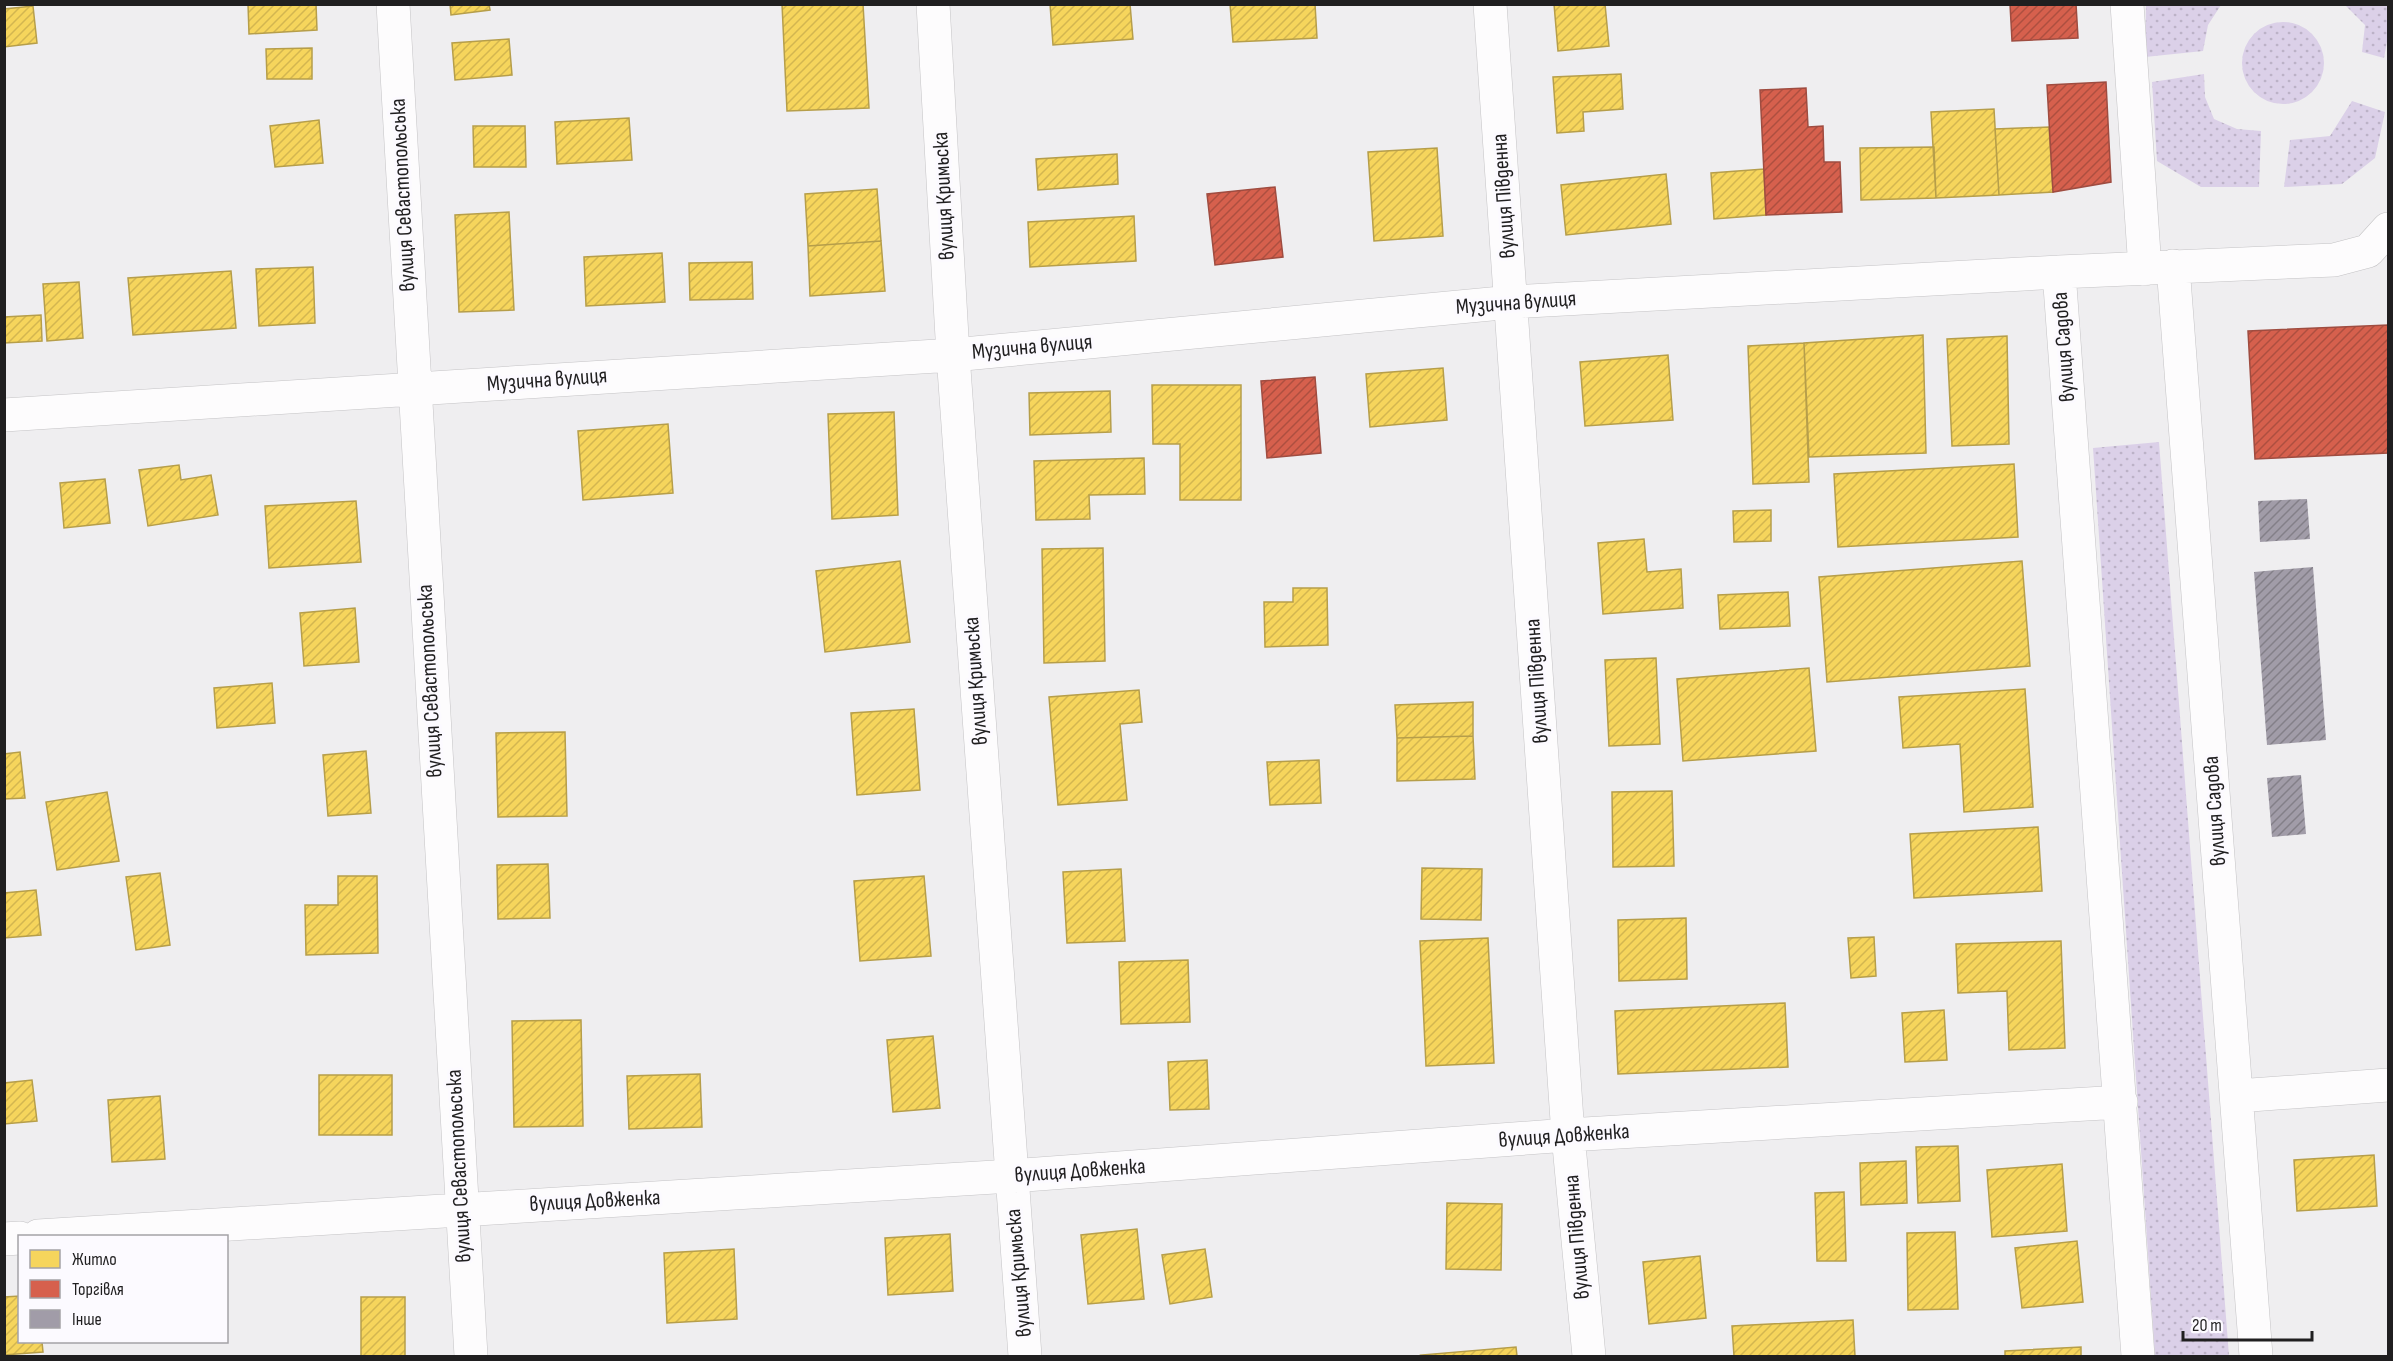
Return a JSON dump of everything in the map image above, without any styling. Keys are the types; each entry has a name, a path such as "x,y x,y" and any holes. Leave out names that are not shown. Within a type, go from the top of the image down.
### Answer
{"street":[{"name":"вулиця Севастопольська","path":"393,4 413,388 471,1356"},
{"name":"вулиця Кримьска","path":"933,4 953,355 1025,1356"},
{"name":"вулиця Південна","path":"1490,4 1568,1136 1589,1356"},
{"name":"вулиця Садова","path":"2127,4 2159,268 2237,1096 2256,1356"},
{"name":"Музична вулиця","path":"4,415 953,355 1512,302 2059,272 2334,260 2368,251 2388,229"},
{"name":"вулиця Садова","path":"2059,272 2138,1356"},
{"path":"2237,1096 2388,1085"},
{"name":"вулиця Довженка","path":"54,1235 1011,1176 1568,1136 2121,1102"}],"shaded area":[{"path":"2146,5 2221,5 2208,25 2203,51 2145,57"},
{"path":"2345,5 2388,5 2388,36 2384,58 2362,52 2365,25"},
{"path":"2283,22 2299,25 2312,34 2321,47 2324,63 2321,79 2312,92 2299,101 2283,104 2267,101 2254,92 2245,79 2242,63 2245,47 2254,34 2267,25"},
{"path":"2204,74 2205,97 2214,119 2237,129 2261,131 2259,187 2201,187 2157,161 2152,82"},
{"path":"2352,101 2385,112 2375,158 2342,184 2284,187 2290,140 2330,136"},
{"path":"2159,442 2229,1356 2155,1356 2093,448"}],"building: Житло":[{"path":"248,4 316,4 317,30 249,34"},
{"path":"450,4 489,4 490,10 451,15"},
{"path":"782,4 863,4 869,108 787,111"},
{"path":"1050,4 1130,4 1133,39 1053,45"},
{"path":"1230,4 1315,4 1317,38 1233,42"},
{"path":"1554,4 1605,4 1609,46 1558,51"},
{"path":"33,6 37,43 4,47 4,9"},
{"path":"509,39 512,75 455,80 452,43"},
{"path":"312,48 312,79 267,79 266,49"},
{"path":"1621,74 1623,109 1583,112 1584,131 1557,133 1553,77"},
{"path":"1994,109 1999,195 1936,198 1931,112"},
{"path":"629,118 632,160 557,164 555,122"},
{"path":"319,120 323,163 275,167 270,126"},
{"path":"473,126 525,126 526,167 474,167"},
{"path":"2049,127 2053,192 1999,195 1995,129"},
{"path":"1934,147 1936,198 1861,200 1860,148"},
{"path":"1437,148 1443,236 1374,241 1368,152"},
{"path":"1117,154 1118,184 1038,190 1036,159"},
{"path":"1764,169 1766,215 1714,219 1711,173"},
{"path":"1666,174 1671,224 1566,235 1561,185"},
{"path":"877,189 881,241 808,246 805,194"},
{"path":"509,212 514,310 459,312 455,215"},
{"path":"1134,216 1136,261 1030,267 1028,222"},
{"path":"881,241 885,291 810,296 808,246"},
{"path":"662,253 665,302 586,306 584,257"},
{"path":"752,262 753,299 690,300 689,263"},
{"path":"313,267 315,323 259,326 256,269"},
{"path":"231,271 236,328 133,335 128,278"},
{"path":"79,282 83,338 47,341 43,284"},
{"path":"41,315 42,341 4,343 4,317"},
{"path":"1923,335 1926,453 1809,457 1804,343"},
{"path":"2007,336 2009,444 1952,446 1947,339"},
{"path":"1804,343 1809,482 1753,484 1748,346"},
{"path":"1668,355 1673,420 1585,426 1580,362"},
{"path":"1443,368 1447,420 1370,427 1366,374"},
{"path":"1152,385 1241,385 1241,500 1180,500 1180,444 1153,444"},
{"path":"1110,391 1111,432 1030,435 1029,393"},
{"path":"894,412 898,515 832,519 828,414"},
{"path":"668,424 673,493 583,500 578,431"},
{"path":"1144,458 1145,494 1089,495 1090,519 1036,520 1034,461"},
{"path":"2014,464 2018,537 1838,547 1834,474"},
{"path":"179,465 181,480 211,475 218,515 148,526 139,470"},
{"path":"105,479 110,523 64,528 60,483"},
{"path":"356,501 361,562 269,568 265,506"},
{"path":"1771,510 1771,541 1734,542 1733,511"},
{"path":"1644,539 1647,572 1681,569 1683,608 1603,614 1598,543"},
{"path":"1103,548 1105,661 1044,663 1042,549"},
{"path":"900,561 910,642 825,652 816,571"},
{"path":"2022,561 2030,666 1827,682 1819,577"},
{"path":"1293,588 1327,588 1328,645 1265,647 1264,602 1293,602"},
{"path":"1788,592 1790,626 1720,629 1718,595"},
{"path":"355,608 359,662 304,666 300,613"},
{"path":"1656,658 1660,744 1609,746 1605,660"},
{"path":"1809,668 1816,751 1683,761 1677,679"},
{"path":"272,683 275,723 217,728 214,688"},
{"path":"2025,689 2033,807 1964,812 1960,744 1903,748 1899,697"},
{"path":"1139,690 1142,722 1120,724 1127,800 1058,805 1049,697"},
{"path":"1473,702 1473,736 1397,738 1395,705"},
{"path":"914,709 920,790 857,795 851,713"},
{"path":"565,732 567,816 498,817 496,733"},
{"path":"1473,736 1475,779 1397,781 1397,738"},
{"path":"366,751 371,813 328,816 323,755"},
{"path":"20,752 25,798 4,799 4,754"},
{"path":"1319,760 1321,803 1270,805 1267,762"},
{"path":"1672,791 1674,866 1613,867 1612,792"},
{"path":"107,792 119,861 57,870 46,802"},
{"path":"2038,827 2042,891 1914,898 1910,834"},
{"path":"548,864 550,918 498,919 497,865"},
{"path":"1422,868 1482,869 1481,920 1421,919"},
{"path":"1121,869 1125,941 1067,943 1063,872"},
{"path":"160,873 170,945 136,950 126,877"},
{"path":"338,876 377,876 378,953 306,955 305,905 338,905"},
{"path":"924,876 931,956 860,961 854,881"},
{"path":"36,890 41,935 4,938 4,893"},
{"path":"1686,918 1687,979 1619,981 1618,920"},
{"path":"1874,937 1876,976 1851,978 1848,938"},
{"path":"1488,938 1494,1063 1426,1066 1420,941"},
{"path":"2061,941 2065,1048 2009,1050 2007,991 1958,993 1956,944"},
{"path":"1188,960 1190,1022 1121,1024 1119,962"},
{"path":"1785,1003 1788,1067 1618,1074 1615,1011"},
{"path":"1944,1010 1947,1060 1905,1062 1902,1013"},
{"path":"581,1020 583,1126 514,1127 512,1021"},
{"path":"933,1036 940,1108 893,1112 887,1040"},
{"path":"1207,1060 1209,1109 1170,1110 1168,1062"},
{"path":"700,1074 702,1127 629,1129 627,1076"},
{"path":"319,1075 392,1075 392,1135 319,1135"},
{"path":"32,1080 37,1121 4,1124 4,1083"},
{"path":"160,1096 165,1159 112,1162 108,1100"},
{"path":"1958,1146 1960,1201 1918,1203 1916,1147"},
{"path":"2374,1155 2377,1206 2297,1211 2294,1160"},
{"path":"1906,1161 1907,1203 1861,1205 1860,1163"},
{"path":"2062,1164 2067,1231 1992,1237 1987,1170"},
{"path":"1844,1192 1846,1261 1817,1261 1815,1193"},
{"path":"1447,1203 1502,1204 1501,1270 1446,1269"},
{"path":"1137,1229 1144,1299 1088,1304 1081,1235"},
{"path":"1955,1232 1958,1309 1908,1310 1907,1233"},
{"path":"950,1234 953,1291 888,1295 885,1238"},
{"path":"2077,1241 2083,1302 2022,1308 2015,1248"},
{"path":"734,1249 737,1319 667,1323 664,1253"},
{"path":"1205,1249 1212,1297 1170,1304 1162,1255"},
{"path":"1700,1256 1706,1318 1649,1324 1643,1262"},
{"path":"18,1296 18,1343 42,1343 43,1352 4,1355 4,1297"},
{"path":"361,1297 405,1297 405,1356 361,1356"},
{"path":"1853,1320 1855,1356 1734,1356 1732,1326"},
{"path":"1516,1347 1517,1356 1421,1355"},
{"path":"2081,1347 2081,1356 2005,1356 2005,1351"}],"building: Торгівля":[{"path":"2010,4 2076,4 2078,38 2012,41"},
{"path":"2106,82 2111,182 2053,192 2047,85"},
{"path":"1806,88 1808,127 1823,126 1824,162 1840,162 1842,212 1766,215 1760,90"},
{"path":"1275,187 1283,257 1215,265 1207,194"},
{"path":"2388,325 2388,453 2255,459 2248,331"},
{"path":"1315,377 1321,453 1267,458 1261,381"}],"building: Інше":[{"path":"2307,499 2310,539 2260,542 2258,501"},
{"path":"2313,567 2326,740 2267,745 2254,572"},
{"path":"2301,775 2306,834 2272,837 2267,778"}]}
